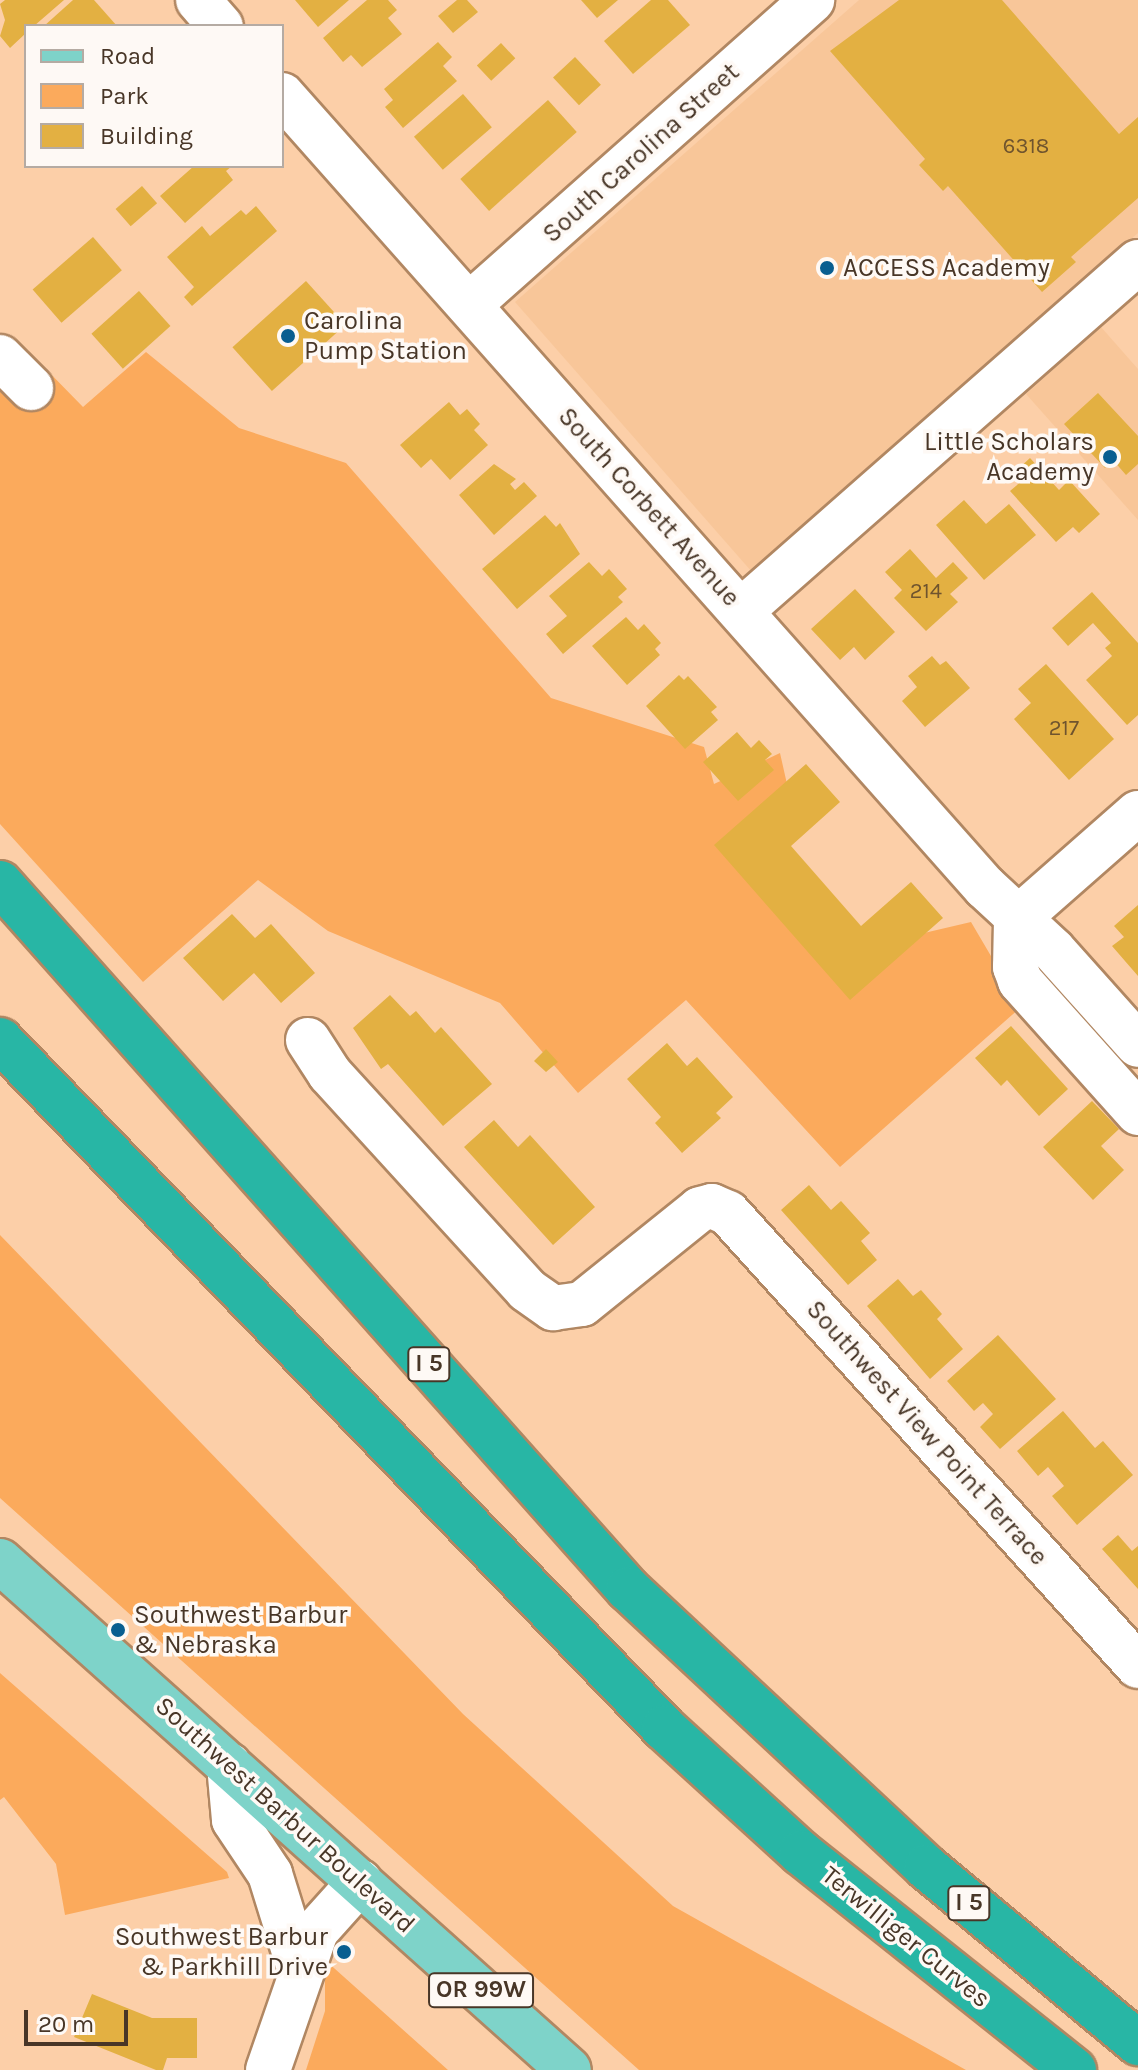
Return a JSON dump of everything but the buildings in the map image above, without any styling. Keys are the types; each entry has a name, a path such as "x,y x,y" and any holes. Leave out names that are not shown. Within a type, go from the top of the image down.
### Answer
{"highway":[{"name":"I 5","path":"0,883 628,1589 926,1867 1138,2043"},
{"name":"Terwilliger Curves","path":"0,1040 664,1728 801,1853 1074,2070"}],"main road":[{"name":"Southwest Barbur Boulevard","path":"0,1561 569,2070"}],"street":[{"path":"198,0 219,24"},
{"name":"South Carolina Street","path":"469,305 767,14 812,0"},
{"name":"South Corbett Avenue","path":"284,97 1016,920 1053,950 1138,1045"},
{"path":"742,610 1138,262"},
{"path":"0,357 31,388"},
{"path":"1138,813 1016,920 1015,967 1020,981 1138,1113"},
{"name":"Southwest View Point Terrace","path":"308,1040 330,1074 527,1290 561,1309 582,1304 685,1218 712,1206 742,1228 1138,1666"},
{"path":"229,1765 234,1820 270,1874 300,1971"},
{"path":"268,2070 291,2016 300,1971 316,1931 360,1882"}],"shaded area":[{"name":"ACCESS Academy","path":"859,0 1138,0 1138,233 752,572 515,302"},
{"name":"Little Scholars Academy","path":"1101,327 1138,369 1138,520 1026,394"}],"green space":[{"path":"0,343 38,361 83,407 146,352 239,428 346,463 551,698 704,747 714,784 780,753 789,793 754,867 860,948 971,922 1021,1007 840,1167 686,1000 578,1093 500,1003 328,931 258,880 143,982 0,824"},
{"path":"0,1235 463,1714 673,1906 966,2070 639,2070 0,1498"},
{"path":"0,1673 227,1872 229,1878 65,1915 56,1864 4,1797 0,1800"},
{"path":"325,1960 448,2070 306,2070 325,2011"}],"place":[{"name":"ACCESS Academy","path":"827,268"},
{"name":"Carolina Pump Station","path":"288,336"},
{"name":"Little Scholars Academy","path":"1110,457"},
{"name":"Southwest Barbur & Nebraska","path":"118,1630"},
{"name":"Southwest Barbur & Parkhill Drive","path":"344,1952"}]}
